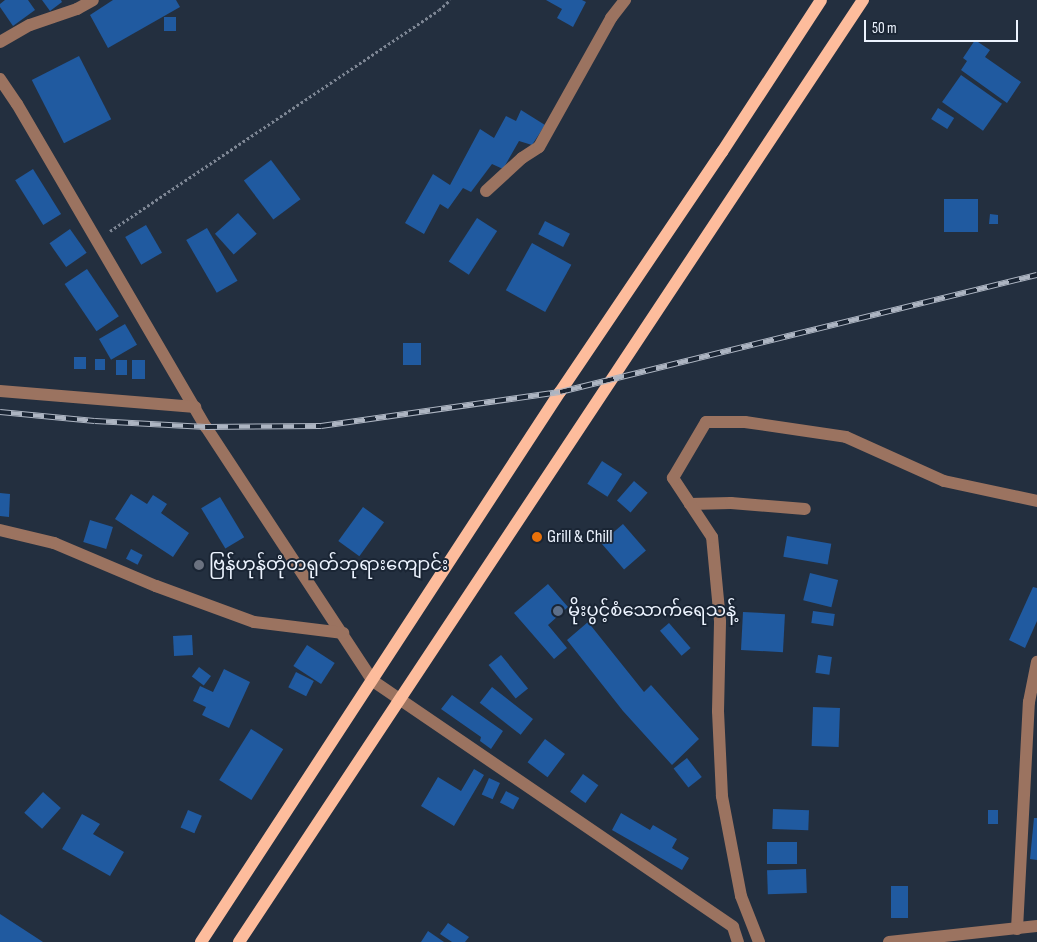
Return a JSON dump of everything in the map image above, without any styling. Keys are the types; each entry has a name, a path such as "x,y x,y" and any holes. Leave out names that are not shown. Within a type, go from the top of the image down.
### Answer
{"main road":[{"path":"201,942 560,392 722,152 821,0"},
{"path":"239,942 864,0"}],"street":[{"path":"0,42 30,25 77,9 93,0"},
{"path":"486,191 522,158 539,147 611,18 625,0"},
{"path":"0,79 17,104 195,407 373,681 733,927 738,942"},
{"path":"0,391 195,407"},
{"path":"758,942 741,896 722,796 718,711 720,621 712,538 673,478 706,422 745,422 846,437 944,481 1037,501"},
{"path":"690,504 731,503 805,509"},
{"path":"0,530 54,543 156,586 254,622 343,633"},
{"path":"1017,929 1029,702 1035,684 1037,662"},
{"path":"889,942 1037,926"}],"path":[{"path":"97,240 440,10 450,0"}],"building":[{"path":"5,0 28,0 35,10 13,26 0,7 0,4"},
{"path":"42,0 61,0 62,2 50,11"},
{"path":"113,0 176,0 180,7 108,48 90,15"},
{"path":"546,0 582,0 586,2 573,27 557,18 562,9"},
{"path":"164,17 176,17 176,31 164,31"},
{"path":"975,40 990,50 985,57 1021,82 1007,103 961,70 967,61 963,58"},
{"path":"79,56 111,119 64,143 32,80"},
{"path":"961,75 1002,104 983,131 942,102"},
{"path":"938,108 954,118 947,129 931,119"},
{"path":"521,110 545,125 532,145 519,141 503,169 492,164 471,192 463,188 448,209 440,204 424,234 405,223 433,174 450,185 480,129 494,138 506,116 516,121"},
{"path":"271,160 300,199 273,220 244,180"},
{"path":"33,169 61,214 43,225 15,180"},
{"path":"944,199 978,199 978,232 944,232"},
{"path":"238,213 257,234 234,255 215,234"},
{"path":"990,214 998,215 998,224 989,224"},
{"path":"477,218 497,231 469,275 449,262"},
{"path":"545,221 570,234 563,247 538,234"},
{"path":"146,225 162,253 141,265 125,237"},
{"path":"207,228 238,281 217,293 186,240"},
{"path":"70,229 87,253 66,267 50,243"},
{"path":"532,243 571,265 545,312 506,290"},
{"path":"87,269 119,316 96,331 65,284"},
{"path":"125,324 137,345 111,360 99,339"},
{"path":"403,343 421,343 421,365 403,365"},
{"path":"74,357 86,357 86,369 74,369"},
{"path":"95,359 105,359 105,370 95,370"},
{"path":"116,360 127,360 127,375 116,375"},
{"path":"132,360 145,360 145,379 132,379"},
{"path":"602,461 622,474 607,497 587,484"},
{"path":"634,481 648,493 631,512 617,501"},
{"path":"0,493 10,494 9,517 0,516"},
{"path":"131,494 147,504 153,495 167,504 161,513 189,533 173,557 115,519"},
{"path":"220,497 244,537 225,549 201,508"},
{"path":"363,507 384,522 359,556 338,541"},
{"path":"90,520 113,527 106,549 83,542"},
{"path":"623,524 646,550 624,569 601,543"},
{"path":"787,536 831,544 828,564 783,557"},
{"path":"131,549 143,555 138,565 126,559"},
{"path":"810,573 838,580 831,607 803,600"},
{"path":"548,584 568,607 548,625 567,648 554,659 514,613"},
{"path":"1033,587 1037,588 1037,621 1025,648 1009,640"},
{"path":"813,611 835,614 833,626 811,623"},
{"path":"743,612 785,614 783,652 741,650"},
{"path":"588,622 644,692 651,685 699,739 672,765 623,711 567,640"},
{"path":"669,623 691,648 682,656 660,631"},
{"path":"192,635 193,655 174,656 173,636"},
{"path":"307,645 335,663 321,684 293,666"},
{"path":"501,655 528,688 516,698 489,665"},
{"path":"818,655 832,657 829,675 815,673"},
{"path":"199,667 211,676 204,686 192,677"},
{"path":"224,669 250,682 229,728 202,715 206,707 193,701 200,686 213,692"},
{"path":"296,672 314,681 306,696 288,687"},
{"path":"492,687 533,719 521,735 480,703"},
{"path":"452,695 503,731 491,749 480,741 481,737 441,709"},
{"path":"813,707 840,708 839,747 812,746"},
{"path":"251,729 283,749 251,800 219,780"},
{"path":"545,739 565,754 548,777 528,762"},
{"path":"687,758 702,777 688,787 674,768"},
{"path":"474,769 484,775 454,826 421,806 438,777 461,791"},
{"path":"583,774 598,785 585,803 570,792"},
{"path":"489,778 500,783 493,799 482,794"},
{"path":"506,791 519,798 513,810 500,802"},
{"path":"43,792 61,808 42,829 24,813"},
{"path":"773,809 809,810 808,830 772,829"},
{"path":"188,810 202,816 194,833 181,827"},
{"path":"988,810 998,810 998,824 988,824"},
{"path":"621,813 650,830 653,825 677,839 672,848 689,858 682,870 612,830"},
{"path":"82,814 100,824 93,834 124,852 110,876 62,849"},
{"path":"1034,818 1037,818 1037,860 1030,859"},
{"path":"767,842 797,842 797,864 767,864"},
{"path":"806,869 807,893 768,894 767,870"},
{"path":"891,886 908,886 908,918 891,918"},
{"path":"0,914 43,942 0,942"},
{"path":"448,923 469,937 465,942 452,942 440,934"},
{"path":"428,931 444,942 421,942"}],"railway":[{"path":"0,412 95,421 206,427 321,426 560,392 1037,275"}],"place":[{"name":"Grill & Chill","path":"537,537"},
{"name":"ဗြန်ဟုန်တုံတရုတ်ဘုရားကျောင်း","path":"199,565"},
{"name":"မိုးပွင့်စံသောက်ရေသန့်","path":"558,611"}]}
